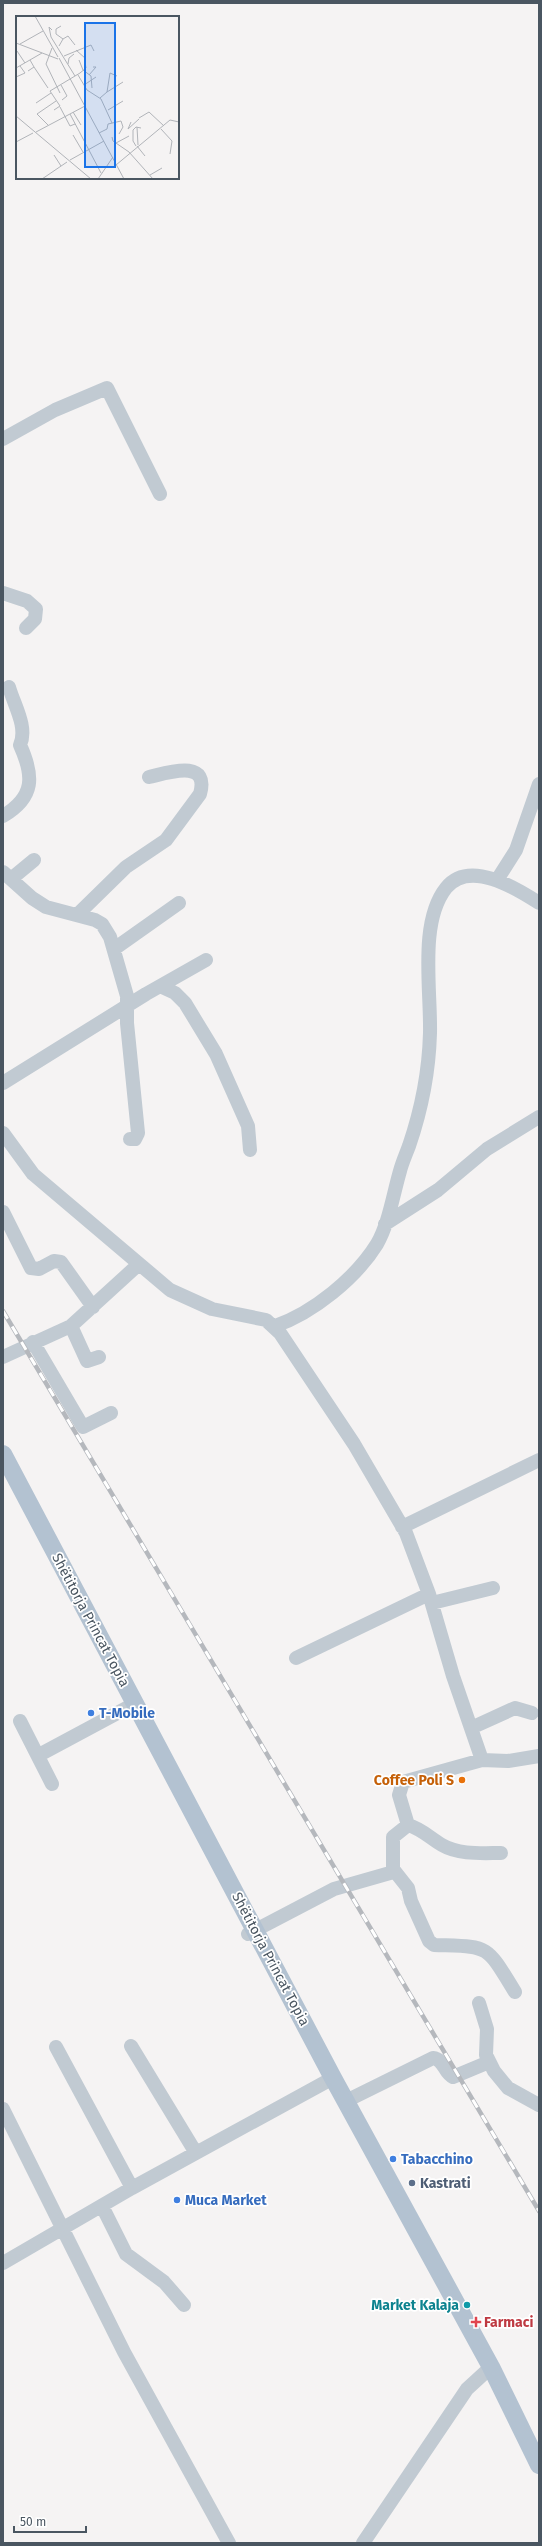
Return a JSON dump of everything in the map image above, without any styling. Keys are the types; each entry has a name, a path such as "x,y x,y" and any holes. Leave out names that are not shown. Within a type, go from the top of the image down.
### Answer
{"main road":[{"name":"Shëtitorja Princat Topia","path":"5,1464 136,1703 252,1932 491,2367 539,2465"}],"street":[{"path":"3,439 56,410 107,388 160,494"},
{"path":"3,592 27,601 36,610 35,619 26,628"},
{"path":"3,816 22,800 30,780 28,765 20,745 23,737 21,722 9,688"},
{"path":"77,915 126,867 166,840 200,794 202,785 200,776 189,770 149,778"},
{"path":"497,880 516,850 539,784"},
{"path":"34,860 7,875 46,906 102,924 114,949 127,996 126,1007 138,1133 138,1137 130,1139"},
{"path":"275,1326 296,1319 321,1303 350,1276 376,1244 385,1224 410,1145 423,1090 430,1035 429,926 433,908 447,887 462,877 482,876 508,883 539,903"},
{"path":"114,949 179,904"},
{"path":"3,1083 126,1007 206,960"},
{"path":"162,987 175,994 185,1003 216,1054 248,1126 250,1150"},
{"path":"385,1224 438,1190 487,1149 539,1117"},
{"path":"3,1133 33,1174 138,1264 181,1296 226,1313 257,1317 275,1326 354,1444 402,1527 430,1599 482,1760"},
{"path":"3,1212 31,1268 39,1269 58,1260 61,1262 93,1307"},
{"path":"3,1358 33,1342 71,1326 138,1264"},
{"path":"71,1326 87,1361 99,1357"},
{"path":"33,1342 83,1427 111,1414"},
{"path":"402,1527 539,1460"},
{"path":"296,1658 430,1599 493,1588"},
{"path":"39,1755 136,1703"},
{"path":"471,1728 515,1708 532,1713"},
{"path":"20,1720 39,1755 52,1784"},
{"path":"408,1825 399,1795 403,1782 482,1760 508,1761 539,1756"},
{"path":"408,1825 419,1828 444,1846 479,1853 501,1853"},
{"path":"408,1825 394,1836 393,1869 408,1888 411,1901 429,1941 434,1945 481,1948 489,1953 515,1992"},
{"path":"252,1932 334,1889 385,1876 393,1869"},
{"path":"479,2003 487,2029 486,2055 489,2062 501,2081 508,2088 539,2105"},
{"path":"131,2046 196,2153"},
{"path":"56,2047 132,2188"},
{"path":"346,2101 433,2058 440,2061 449,2075 454,2077 489,2062"},
{"path":"3,2263 64,2229 132,2188 333,2078"},
{"path":"3,2109 124,2352 229,2543"},
{"path":"102,2206 126,2254 164,2282 184,2305"},
{"path":"363,2543 466,2389 491,2367"}],"railway":[{"path":"3,1311 539,2211"}],"place":[{"name":"T-Mobile","path":"91,1713"},
{"name":"Coffee Poli S","path":"462,1780"},
{"name":"Tabacchino","path":"393,2159"},
{"name":"Kastrati","path":"412,2183"},
{"name":"Muca Market","path":"177,2200"},
{"name":"Market Kalaja","path":"467,2305"},
{"name":"Farmaci","path":"476,2322"}]}
